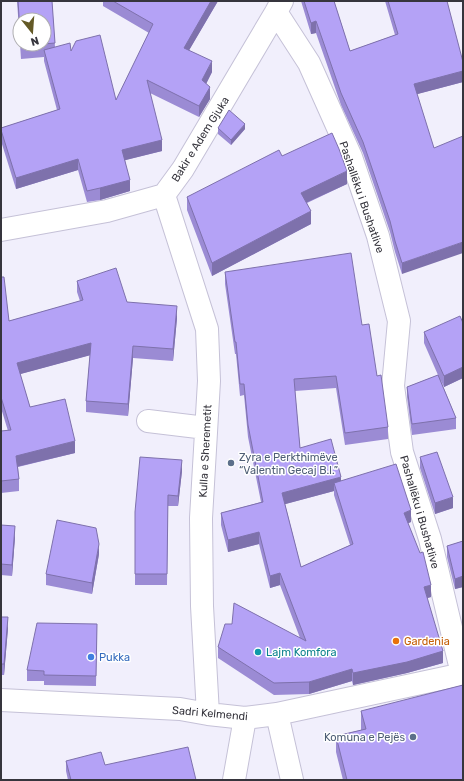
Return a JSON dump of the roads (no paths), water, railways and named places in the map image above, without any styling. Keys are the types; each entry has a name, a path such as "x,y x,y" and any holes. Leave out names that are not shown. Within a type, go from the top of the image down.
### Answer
{"street":[{"name":"Bakir e Adem Gjuka","path":"164,195 183,169 279,7"},
{"name":"Pashallëku i Bushatlive","path":"279,7 309,63 351,157 378,236 399,321 393,386 402,452 430,539 462,674"},
{"path":"1,230 107,211 164,195"},
{"name":"Kulla e Sheremetit","path":"164,195 207,329 209,381 201,518 202,606 208,714"},
{"path":"148,421 206,428"},
{"name":"Sadri Kelmendi","path":"1,700 180,709 245,718 277,714 462,674"},
{"path":"277,714 292,780"},
{"path":"234,780 245,718"}],"place":[{"name":"Zyra e Perkthimëve “Valentin Gecaj B.I.”","path":"231,463"},
{"name":"Gardenia","path":"396,641"},
{"name":"Lajm Komfora","path":"258,652"},
{"name":"Pukka","path":"91,657"},
{"name":"Komuna e Pejës","path":"413,737"}]}
